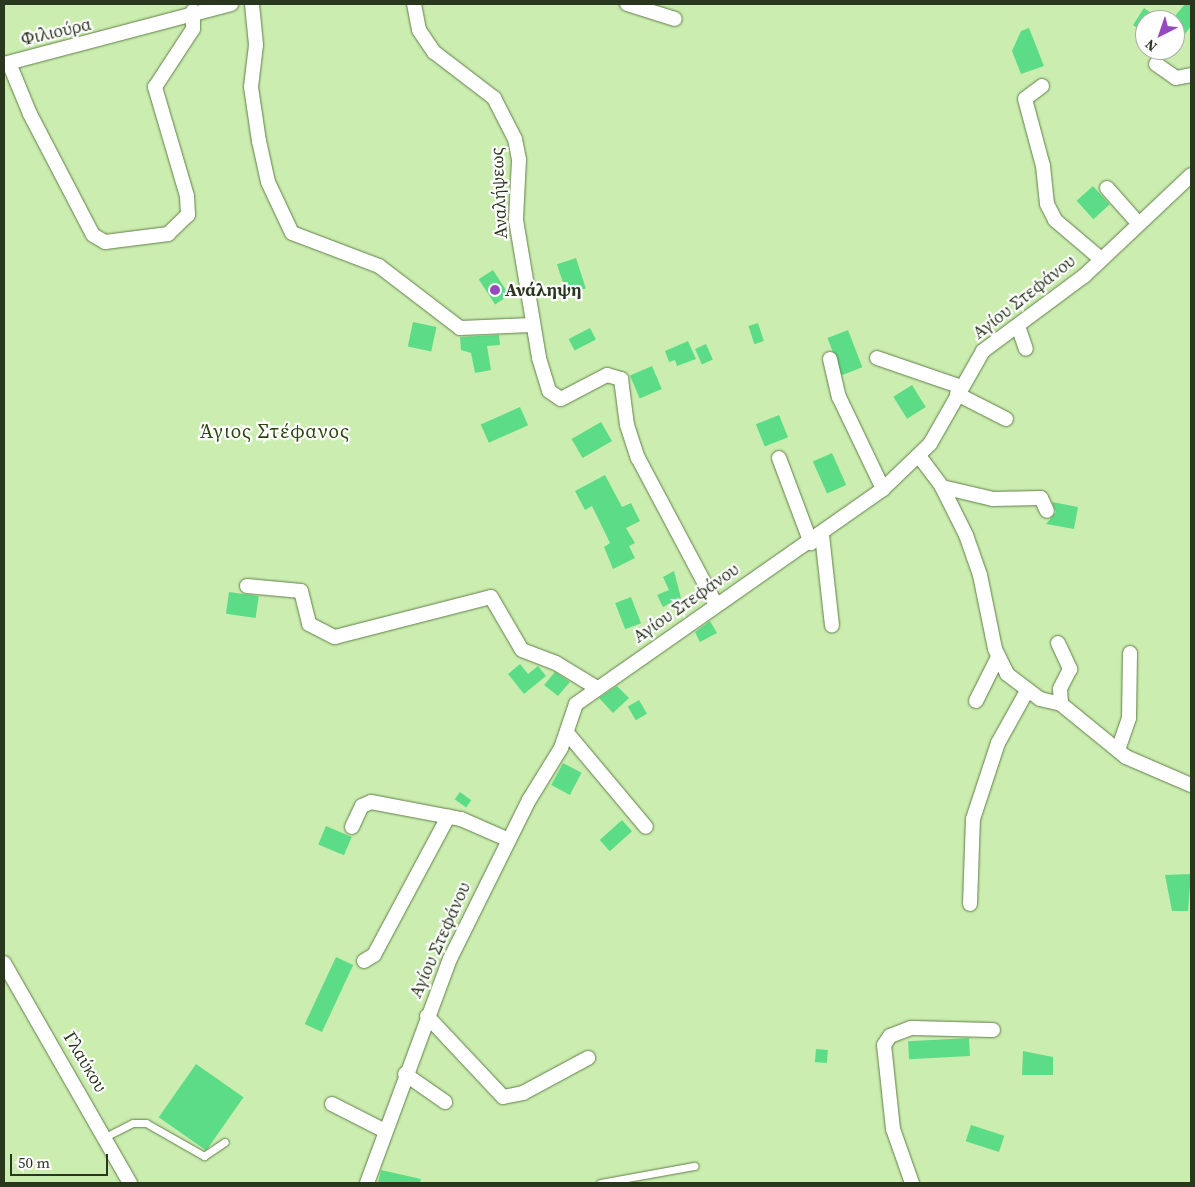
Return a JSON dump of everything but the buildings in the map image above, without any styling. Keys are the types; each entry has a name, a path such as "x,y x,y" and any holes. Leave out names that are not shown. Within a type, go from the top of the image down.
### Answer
{"street":[{"name":"Φιλιούρα","path":"7,63 84,46 192,11 231,4"},
{"path":"252,4 256,45 252,87 259,140 268,182 292,233 379,266 460,328 532,324"},
{"name":"Αναλήψεως","path":"414,4 419,30 434,52 487,91 510,126 519,152 516,220 532,324 540,366 556,398 566,398 607,376 623,382 627,425 638,458 715,603"},
{"path":"627,4 675,19"},
{"path":"7,63 30,114 93,235 105,242 168,234 188,215 187,196 155,88 193,29 192,11"},
{"path":"1156,64 1176,78 1191,75"},
{"path":"1042,86 1025,99 1042,166 1047,204 1055,220 1101,259"},
{"name":"Αγίου Στεφάνου","path":"366,1183 427,1016 509,840 568,734 576,704 715,603 817,539 882,489 919,456 934,438 959,390 983,351 1018,326 1101,259 1191,176"},
{"path":"1107,188 1138,223"},
{"path":"1018,326 1026,349"},
{"path":"877,358 959,390 1006,419"},
{"path":"830,359 839,397 882,489"},
{"path":"919,456 942,487 975,557 998,657 1007,674 1027,691 1061,704 1118,750 1142,766 1191,786"},
{"path":"779,458 817,539 832,625"},
{"path":"942,487 993,499 1041,498 1047,510"},
{"path":"247,586 301,591 309,624 335,637 491,597 522,650 556,663 597,688"},
{"path":"1058,643 1070,669 1060,689 1061,704"},
{"path":"1118,750 1129,718 1130,653"},
{"path":"976,701 998,657"},
{"path":"970,904 972,819 998,743 1027,691"},
{"path":"568,734 646,827"},
{"path":"352,827 362,806 371,802 448,817 509,840"},
{"path":"364,961 374,955 448,817"},
{"name":"Γλαύκου","path":"4,963 107,1136 130,1183"},
{"path":"427,1016 503,1097 523,1093 588,1058"},
{"path":"912,1183 893,1129 884,1045 890,1036 911,1028 993,1030"},
{"path":"405,1074 445,1102"},
{"path":"332,1104 385,1131"}],"lane":[{"path":"107,1136 134,1123 146,1123 204,1156 225,1142"},
{"path":"600,1183 694,1166"}],"place":[{"name":"Ανάληψη","path":"495,290"}],"district":[{"name":"Άγιος Στέφανος","path":"275,431"}]}
